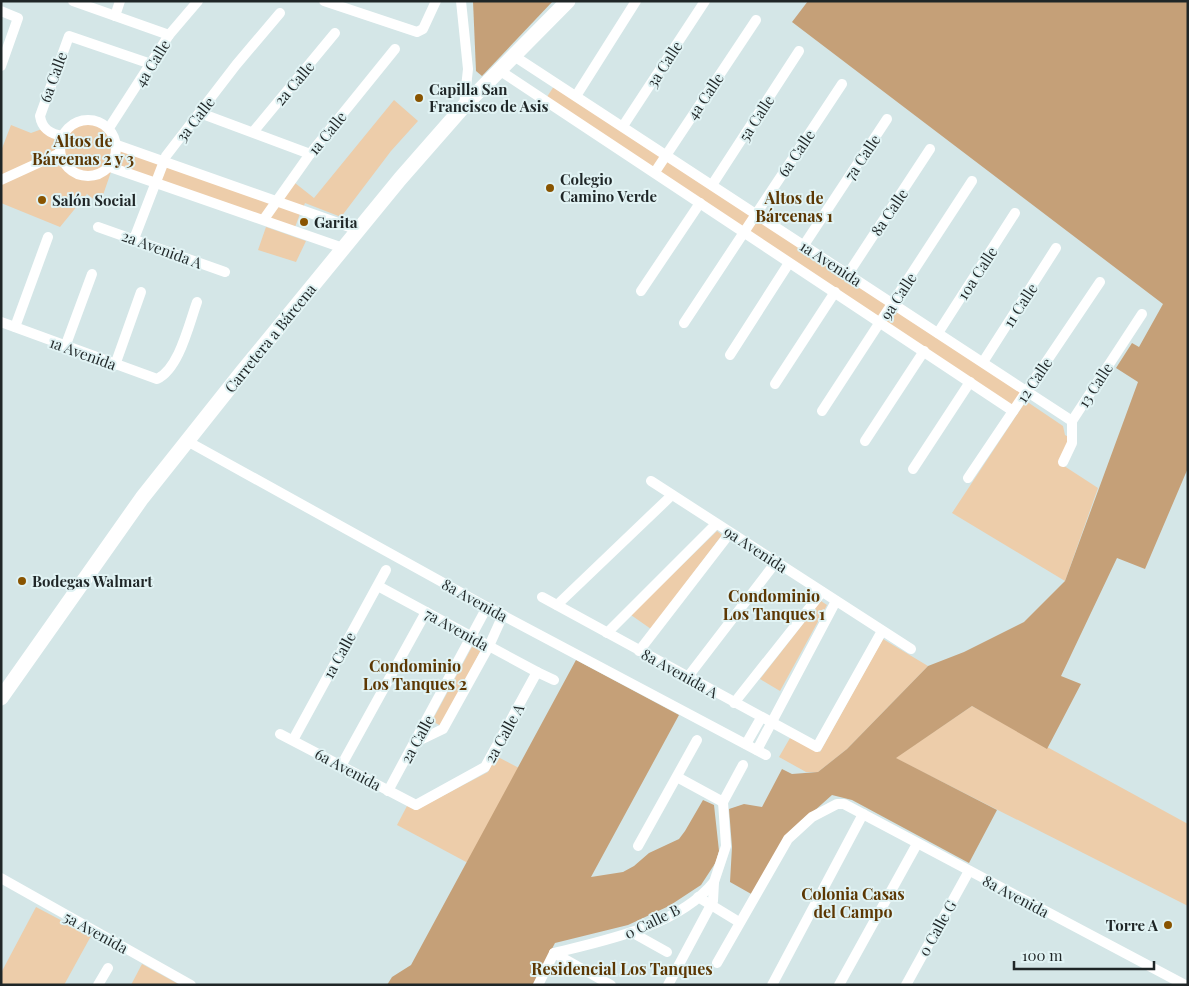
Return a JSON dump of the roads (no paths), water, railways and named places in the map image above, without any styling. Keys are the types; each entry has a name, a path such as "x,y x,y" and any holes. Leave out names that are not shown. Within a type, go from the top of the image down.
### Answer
{"main road":[{"name":"Carretera a Bárcena","path":"1,698 142,498 343,248 464,106 568,1"}],"street":[{"path":"73,1 170,36"},
{"path":"115,16 120,1"},
{"name":"4a Calle","path":"109,128 170,36 198,1"},
{"path":"324,1 417,32 423,30 436,1"},
{"path":"461,1 468,69 464,106"},
{"path":"576,96 636,1"},
{"name":"3a Calle","path":"623,126 705,1"},
{"path":"1,12 18,18 1,66"},
{"name":"3a Calle","path":"134,239 163,162 236,64 280,13"},
{"name":"4a Calle","path":"655,172 756,20"},
{"name":"2a Calle","path":"253,132 335,33"},
{"name":"6a Calle","path":"63,136 49,132 43,125 40,116 67,38 71,36 151,64"},
{"name":"1a Calle","path":"264,219 310,154 395,49"},
{"name":"5a Calle","path":"712,184 799,51"},
{"name":"1a Avenida","path":"514,56 1072,421"},
{"name":"1a Avenida","path":"499,70 1013,410"},
{"name":"6a Calle","path":"684,323 842,84"},
{"path":"200,114 310,154"},
{"name":"7a Calle","path":"804,244 887,119"},
{"path":"88,120 95,121 109,128 117,145 115,158 110,167 96,176 77,175 64,162 60,154 63,136 73,124 88,120"},
{"path":"117,145 358,230"},
{"name":"8a Calle","path":"848,274 930,150"},
{"path":"1,180 60,154"},
{"path":"110,167 343,248"},
{"name":"9a Calle","path":"822,411 972,181"},
{"path":"641,291 700,203"},
{"name":"10a Calle","path":"938,333 1015,213"},
{"name":"2a Avenida A","path":"98,227 225,272"},
{"path":"15,327 48,237"},
{"name":"11 Calle","path":"983,362 1056,248"},
{"path":"730,355 790,263"},
{"path":"65,347 92,274"},
{"name":"12 Calle","path":"968,478 1100,282"},
{"path":"115,364 141,292"},
{"path":"775,384 835,292"},
{"name":"1a Avenida","path":"1,322 155,379 164,376 176,358 197,302"},
{"name":"13 Calle","path":"1064,462 1072,443 1072,421 1142,314"},
{"path":"865,441 924,351"},
{"path":"912,469 970,382"},
{"name":"8a Avenida","path":"187,441 503,615 761,752 765,720"},
{"name":"9a Avenida","path":"651,481 911,649"},
{"path":"557,605 672,494"},
{"path":"607,633 716,524"},
{"path":"639,650 730,533"},
{"path":"687,678 776,562"},
{"name":"1a Calle","path":"293,740 386,570"},
{"name":"7a Avenida","path":"378,586 537,672"},
{"path":"734,703 822,592"},
{"name":"8a Avenida A","path":"542,597 687,678 818,747 882,631"},
{"path":"746,744 765,720 836,601"},
{"name":"2a Calle","path":"388,791 416,742 487,606"},
{"path":"341,766 426,612"},
{"path":"416,742 443,729 489,646 503,615"},
{"path":"537,672 554,680"},
{"name":"2a Calle A","path":"416,805 485,767 537,672"},
{"name":"6a Avenida","path":"280,734 416,805"},
{"path":"638,846 697,740"},
{"path":"677,777 723,802 743,765"},
{"name":"0 Calle B","path":"712,902 714,882 726,846 723,802"},
{"name":"8a Avenida","path":"739,922 788,839 812,817 837,804 848,805 917,844 1185,985"},
{"path":"772,985 863,814"},
{"path":"839,985 917,844"},
{"name":"0 Calle G","path":"906,985 969,871"},
{"name":"5a Avenida","path":"1,878 191,985"},
{"name":"0 Calle B","path":"554,953 633,933 676,911 698,897 714,882"},
{"path":"698,897 712,902 739,922 717,963"},
{"path":"668,985 712,902"},
{"path":"633,933 666,952"},
{"path":"538,985 554,953 611,985"},
{"path":"98,985 108,968"}],"place":[{"name":"Capilla San Francisco de Asis","path":"419,98"},
{"name":"Colegio Camino Verde","path":"550,188"},
{"name":"Salón Social","path":"42,200"},
{"name":"Garita","path":"304,222"},
{"name":"Bodegas Walmart","path":"22,581"},
{"name":"Torre A","path":"1168,925"}],"district":[{"name":"Altos de Bárcenas 2 y 3","path":"83,149"},
{"name":"Altos de Bárcenas 1","path":"794,206"},
{"name":"Condominio Los Tanques 1","path":"774,604"},
{"name":"Condominio Los Tanques 2","path":"415,674"},
{"name":"Colonia Casas del Campo","path":"853,902"},
{"name":"Residencial Los Tanques","path":"622,968"}]}
